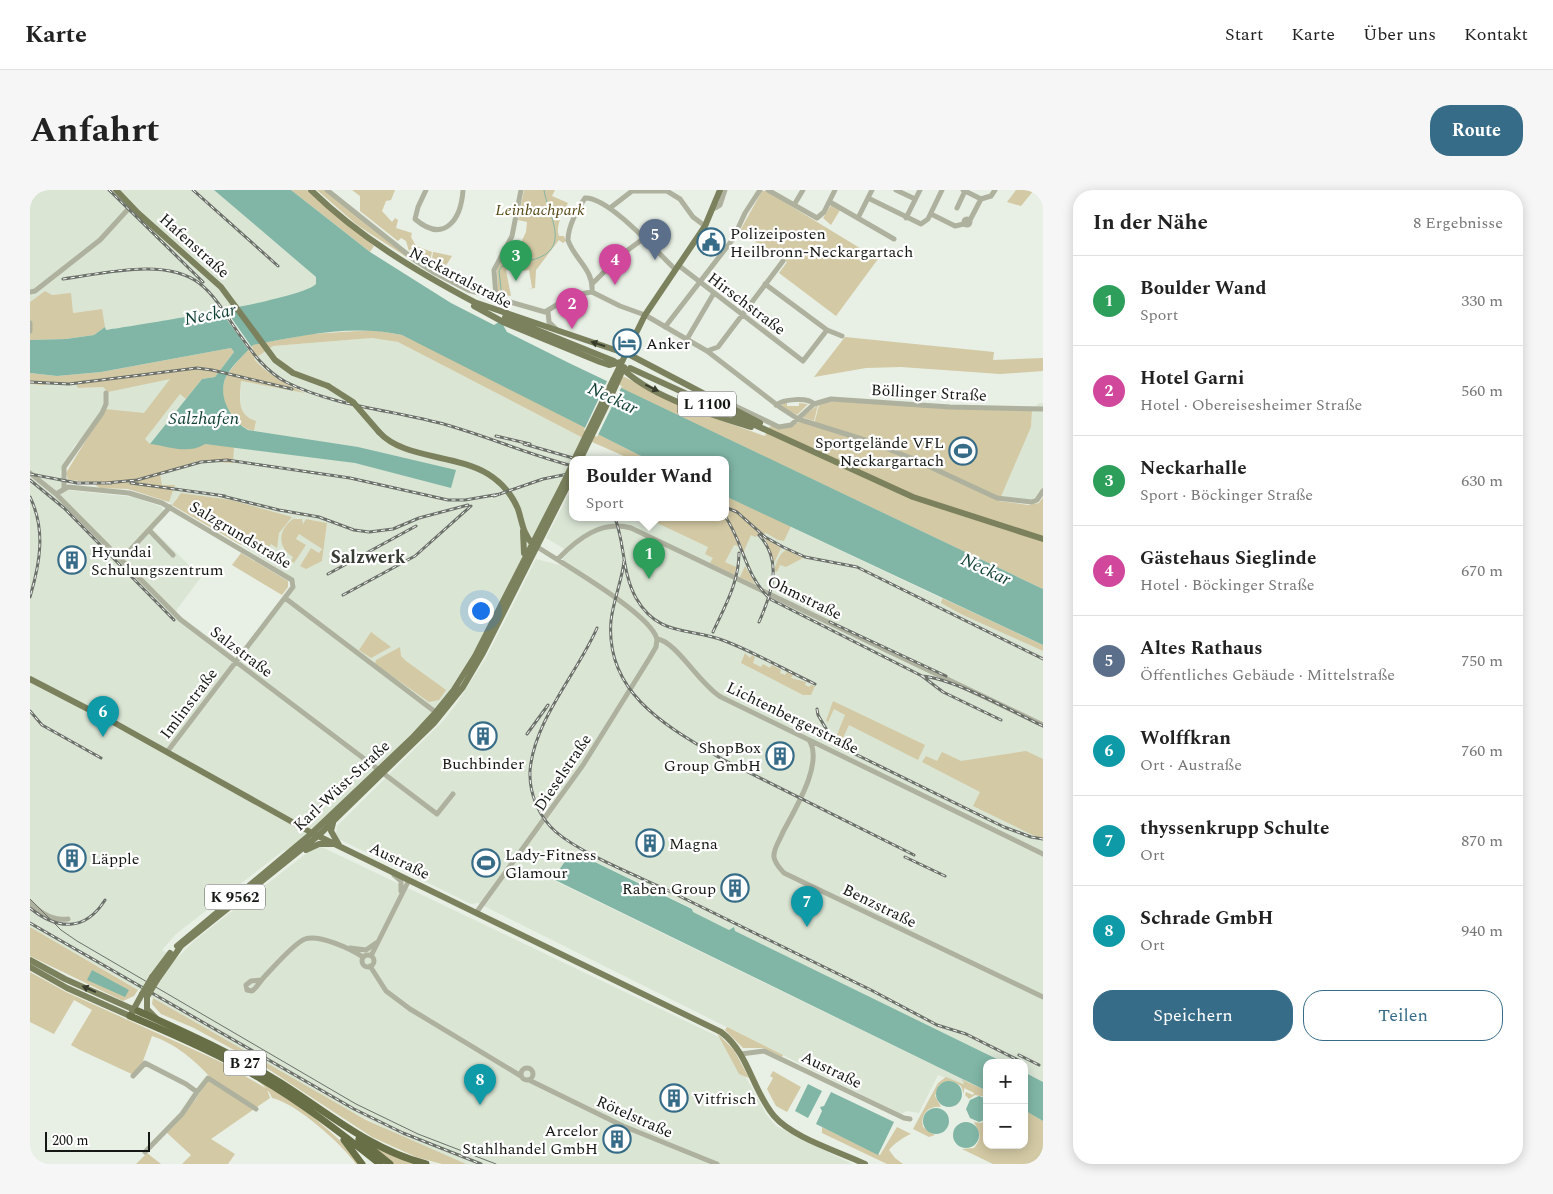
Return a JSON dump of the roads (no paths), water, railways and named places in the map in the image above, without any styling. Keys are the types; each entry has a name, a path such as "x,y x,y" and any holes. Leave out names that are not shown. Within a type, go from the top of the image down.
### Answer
{"highway":[{"name":"B 27","path":"134,1013 157,1019 243,1062 328,1116 390,1164"},
{"name":"B 27","path":"134,1013 257,1076 318,1116 380,1164"},
{"path":"318,1116 343,1139 362,1164"},
{"path":"328,1116 389,1151 426,1164"}],"main road":[{"name":"Hafenstraße","path":"116,190 131,206 212,277 275,360 288,370 328,386 353,402 391,443 400,447 456,460 489,474 513,499 524,528 534,544"},
{"name":"Neckartalstraße","path":"311,190 341,218 368,238 433,279 474,302 622,361"},
{"name":"K 9562","path":"582,456 617,382 622,361 645,315 706,226 720,190"},
{"path":"433,279 460,298 506,323 609,369 617,382 633,379 705,412 785,438"},
{"path":"474,302 570,335 622,361 670,376 800,445"},
{"path":"572,351 609,364 622,361"},
{"path":"622,361 633,379"},
{"name":"L 1100","path":"630,368 913,497 1043,539"},
{"name":"K 9562","path":"577,456 617,382"},
{"name":"K 9562","path":"534,544 569,475"},
{"name":"K 9562","path":"534,544 542,521 569,480"},
{"path":"521,520 525,526 531,529 542,521"},
{"path":"523,559 524,528"},
{"name":"Karl-Wüst-Straße","path":"438,714 475,656 523,559 534,544"},
{"name":"Karl-Wüst-Straße","path":"134,1013 155,978 182,940 297,846 334,822 463,687 483,653 534,544"},
{"name":"Austraße","path":"30,675 315,834 476,914 714,1028 731,1040 741,1054 765,1103 778,1120 792,1130 859,1163"},
{"name":"Austraße","path":"30,679 47,686"},
{"name":"Karl-Wüst-Straße","path":"155,978 182,946 282,866 381,772"},
{"path":"293,822 300,832 297,846"},
{"path":"282,866 312,846 337,845 331,831 334,822"},
{"name":"B 27","path":"30,960 134,1013"},
{"name":"B 27","path":"30,967 67,988 134,1013"},
{"path":"144,996 148,1009 157,1019"}],"street":[{"path":"327,190 416,261 468,290 548,312"},
{"path":"426,190 418,207 416,219 426,226 444,230 448,228 456,216 463,190"},
{"path":"497,298 494,270 512,236 520,190"},
{"path":"714,208 720,205 725,190"},
{"path":"665,327 733,239 745,213 760,190"},
{"path":"768,190 817,218 821,216 835,190"},
{"path":"794,205 803,190"},
{"path":"858,218 872,190"},
{"path":"896,190 915,200"},
{"path":"906,218 920,190"},
{"path":"868,198 921,224 931,214 942,190"},
{"path":"957,208 964,191 981,199 991,196 995,190"},
{"path":"610,208 632,192 667,191 680,199 693,217 706,226"},
{"name":"Hirschstraße","path":"593,283 584,263 568,240 575,217 585,198 592,198 610,208 677,267 802,360 827,330"},
{"path":"931,214 955,226 967,223 981,199"},
{"path":"830,202 894,239"},
{"path":"30,292 35,291 100,240 131,206"},
{"path":"592,292 593,283 621,255 644,239"},
{"path":"707,351 718,347 783,261"},
{"path":"765,284 827,330 842,336"},
{"path":"548,312 573,295 592,292 620,306 645,315 707,351 776,405 798,419 865,440 911,458 996,498 1032,502 1037,500 1043,491"},
{"path":"687,339 714,294"},
{"path":"548,312 548,319 554,328 570,335"},
{"path":"30,323 30,331"},
{"path":"686,384 779,428 788,426 798,419 813,402"},
{"path":"56,494 64,488 64,467 102,413 106,404 106,393"},
{"name":"Böllinger Straße","path":"776,405 783,401 813,402 832,400 950,407 1043,409"},
{"name":"Salzstraße","path":"30,473 56,494 181,620 236,662 437,814 453,794"},
{"name":"Salzgrundstraße","path":"64,488 129,493 170,507 289,577 293,584 284,598"},
{"path":"121,560 170,507"},
{"name":"Ohmstraße","path":"558,559 580,539 594,531 620,526 633,529 1043,725"},
{"path":"149,530 173,555"},
{"name":"Lichtenbergerstraße","path":"534,544 639,617 654,631 657,639 668,643 697,676 717,694 1043,854"},
{"path":"284,598 438,714"},
{"name":"Imlinstraße","path":"167,752 284,598"},
{"name":"Dieselstraße","path":"476,914 545,820 598,743 649,659 657,639"},
{"name":"Benzstraße","path":"809,739 814,747 815,757 800,799 774,851 775,861 779,868 793,877 1043,997"},
{"path":"386,869 401,882 402,889 398,902"},
{"path":"371,956 409,880"},
{"path":"398,902 409,888 426,889"},
{"path":"30,902 48,916 62,920 68,919"},
{"path":"261,980 304,940 314,939 366,950 377,943"},
{"path":"350,948 363,957 371,956"},
{"path":"370,966 374,960 371,956"},
{"path":"363,957 364,965 370,966 382,986 393,996 465,1044 506,1067 522,1073 530,1069 531,1078 524,1080 522,1073"},
{"name":"Austraße","path":"741,1054 764,1051 904,1118 910,1119"},
{"path":"133,1076 145,1063 186,1084 196,1092"},
{"path":"145,1152 182,1114 196,1092 208,1078 256,1109"},
{"name":"Rötelstraße","path":"531,1078 544,1087 623,1126 717,1164"}],"water":[{"path":"214,190 291,190 370,252 451,303 494,325 499,322 507,332 569,363 1043,589 1043,645 729,498 729,456 641,456 402,335 364,331 327,332 253,345 225,379 223,394 225,401 232,415 248,430 358,447 456,470 451,488 355,463 205,444 192,449 178,449 150,444 202,379 215,377 234,352 231,348 101,372 57,376 30,373 30,340 66,339 94,335 105,327 106,330 251,304 304,290 316,284 316,277"},
{"path":"572,851 692,909 693,912 729,930 734,927 735,931 997,1059 983,1059 983,1089 553,879"},
{"path":"92,970 129,990 125,997 87,980"},
{"path":"1028,1074 1043,1082 1043,1121 1028,1112"},
{"path":"949,1081 958,1085 962,1094 958,1103 949,1107 940,1103 936,1094 940,1085"},
{"path":"808,1084 822,1091 808,1118 795,1111"},
{"path":"831,1092 894,1122 878,1155 816,1124 822,1111 820,1107 824,1106"},
{"path":"979,1096 983,1098 983,1120 979,1122 970,1118 966,1109 970,1100"},
{"path":"936,1108 945,1112 949,1121 945,1130 936,1134 927,1130 923,1121 927,1112"},
{"path":"966,1122 975,1126 979,1135 975,1144 966,1148 957,1144 953,1135 957,1126"}],"waterway":[{"path":"502,297 499,271 501,267 532,260 544,255 552,248 555,240 555,231 544,190"}],"tram line":[{"path":"30,899 61,930 77,941 356,1104 418,1134 496,1164"}],"railway":[{"path":"109,190 203,282"},
{"path":"193,190 278,266"},
{"path":"63,279 133,269 169,271 185,275 199,283 211,294 260,361 278,378 286,382 345,403 447,425 569,465"},
{"path":"30,382 69,384 197,368 292,389"},
{"path":"496,436 530,444"},
{"path":"524,444 569,457"},
{"path":"106,483 137,480 201,462 227,460 350,478 448,500 465,500 500,494"},
{"path":"30,474 77,483 111,483"},
{"path":"494,496 543,479 569,474"},
{"path":"30,480 64,508 174,620"},
{"path":"131,483 225,496"},
{"path":"218,495 279,510 319,517 354,530 369,532 393,529 419,518 468,505"},
{"path":"30,497 35,509 40,534 39,559 30,597"},
{"path":"343,595 415,556 471,506"},
{"path":"729,509 737,512 765,537 783,547 805,557 857,567 1043,659"},
{"path":"616,521 631,588 645,611 655,620 676,629 725,641 815,684"},
{"path":"728,521 749,569 761,589 770,599 922,676 935,678 966,689 1043,726"},
{"path":"328,574 416,526"},
{"path":"759,535 771,555 773,577 768,600 759,622"},
{"path":"713,632 734,584 739,553"},
{"path":"624,561 611,621 612,647 618,669 629,688 644,705 662,721 722,759 914,855"},
{"path":"830,622 946,676"},
{"path":"597,628 548,715 533,752 530,771 531,788 536,804 550,826 567,840 594,856 871,990 937,1025 966,1034 1016,1059"},
{"path":"922,676 943,692 1001,720"},
{"path":"527,734 548,705"},
{"path":"817,709 818,715 828,732 849,751 1004,827 1031,837 1043,839"},
{"path":"30,711 42,725 101,758"},
{"path":"905,857 945,876"},
{"path":"30,908 50,921 70,924 89,918 105,900"},
{"path":"30,923 354,1109 403,1133 481,1164"},
{"path":"1019,1055 1039,1065"}],"place":[{"name":"Polizeiposten Heilbronn-Neckargartach","path":"711,242"},
{"name":"Altes Rathaus","path":"655,260"},
{"name":"Neckarhalle","path":"516,281"},
{"name":"Gästehaus Sieglinde","path":"615,285"},
{"name":"Hotel Garni","path":"572,329"},
{"name":"Anker","path":"627,343"},
{"name":"Sportgelände VFL Neckargartach","path":"963,451"},
{"name":"Hyundai Schulungszentrum","path":"72,560"},
{"name":"Boulder Wand","path":"649,579"},
{"name":"Buchbinder","path":"483,736"},
{"name":"Wolffkran","path":"103,737"},
{"name":"ShopBox Group GmbH","path":"780,756"},
{"name":"Magna","path":"650,843"},
{"name":"Läpple","path":"72,858"},
{"name":"Lady-Fitness Glamour","path":"486,863"},
{"name":"Raben Group","path":"735,888"},
{"name":"thyssenkrupp Schulte","path":"807,927"},
{"name":"Vitfrisch","path":"674,1098"},
{"name":"Schrade GmbH","path":"480,1105"},
{"name":"Arcelor Stahlhandel GmbH","path":"617,1139"}],"district":[{"name":"Salzwerk","path":"368,557"}],"park label":[{"name":"Leinbachpark","path":"540,209"}],"water label":[{"name":"Neckar","path":"210,314"},
{"name":"Neckar","path":"613,398"},
{"name":"Salzhafen","path":"204,418"},
{"name":"Neckar","path":"986,569"}]}
